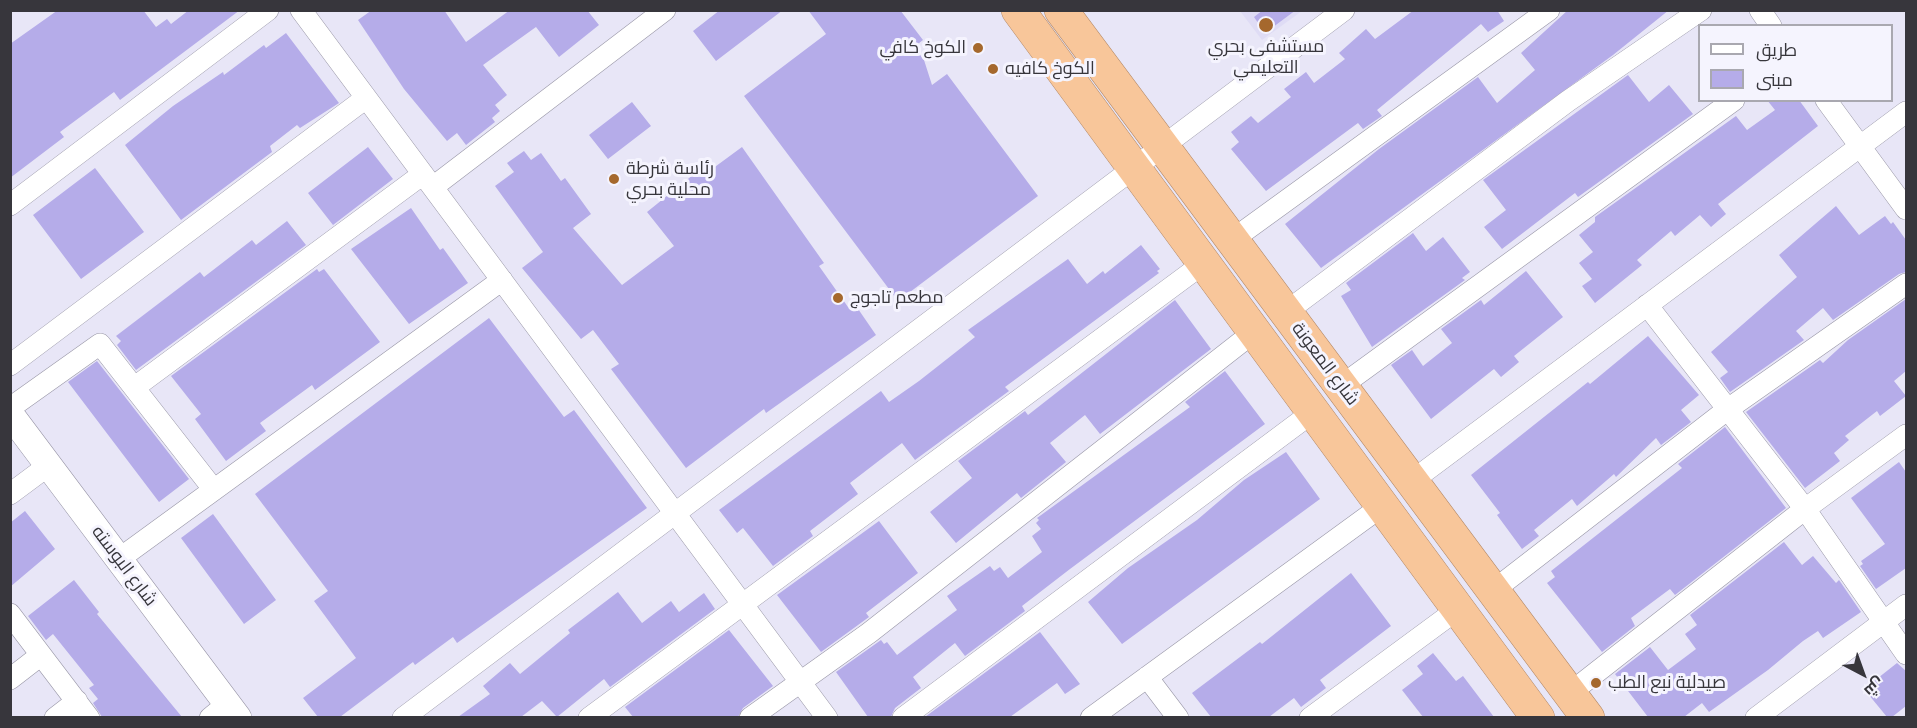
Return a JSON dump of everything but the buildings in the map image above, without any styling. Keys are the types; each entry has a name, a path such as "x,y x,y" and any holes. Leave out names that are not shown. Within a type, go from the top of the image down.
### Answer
{"highway":[{"name":"شارع المعونة","path":"1018,10 1458,609 1526,713"},
{"name":"شارع المعونة","path":"1061,10 1579,705"}],"street":[{"path":"10,205 268,10"},
{"path":"301,10 827,717"},
{"path":"135,387 666,10"},
{"path":"403,717 1344,10"},
{"path":"1232,240 1549,10"},
{"path":"1286,312 1568,101 1701,10"},
{"path":"1760,10 1770,24"},
{"path":"10,365 366,98"},
{"path":"1341,386 1731,102"},
{"path":"1827,102 1906,209"},
{"path":"1412,481 1906,112"},
{"path":"589,717 1204,263"},
{"path":"119,559 501,280"},
{"path":"1494,590 1728,410 1906,284"},
{"path":"1647,305 1805,509 1906,654"},
{"path":"750,717 869,633 1254,332"},
{"path":"10,408 100,344 214,490"},
{"path":"903,717 1313,412"},
{"name":"شارع البوسته","path":"10,414 119,559 225,713"},
{"path":"1579,705 1805,509 1906,435"},
{"path":"10,494 49,465"},
{"path":"1091,717 1382,506"},
{"path":"1756,717 1906,605"},
{"path":"1310,717 1458,609"},
{"path":"10,614 83,709 56,717"},
{"path":"10,680 41,655"},
{"path":"1147,677 1178,717"}],"shaded area":[{"name":"مستشفى بحري التعليمي","path":"1240,11 1302,11 1262,40"}],"place":[{"name":"مستشفى بحري التعليمي","path":"1266,25"},
{"name":"الكوخ كافي","path":"978,48"},
{"name":"الكوخ كافيه","path":"993,69"},
{"name":"رئاسة شرطة محلية بحري","path":"614,179"},
{"name":"مطعم تاجوج","path":"838,298"},
{"name":"صيدلية نبع الطب","path":"1596,683"}]}
